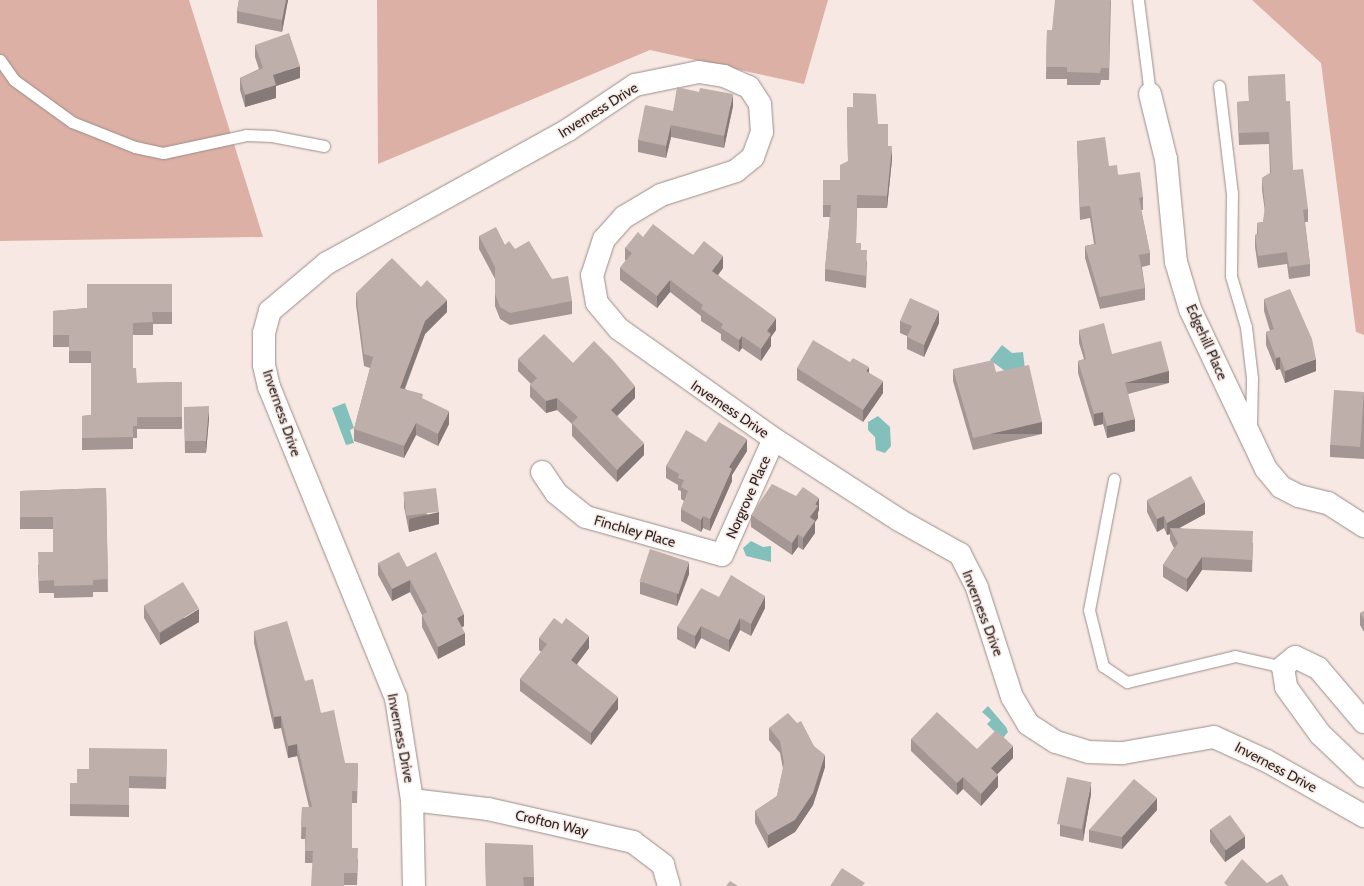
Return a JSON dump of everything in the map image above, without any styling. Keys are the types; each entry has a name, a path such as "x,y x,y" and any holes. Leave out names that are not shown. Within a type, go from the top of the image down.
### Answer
{"street":[{"name":"Inverness Drive","path":"414,886 412,800 396,698 269,387 264,365 264,333 270,310 327,263 568,130 635,85 680,74 724,76 749,87 760,104 762,132 753,157 736,171 661,195 624,217 604,239 592,275 597,303 619,329 774,439 898,520 960,554 977,588 1012,697 1034,728 1056,742 1089,752 1123,753 1194,738 1214,737 1267,761 1364,816"},
{"name":"Edgehill Place","path":"1150,94 1166,159 1176,262 1190,309 1266,469 1281,487 1299,496 1328,503 1364,526"},
{"name":"Norgrove Place","path":"722,555 774,439"},
{"name":"Finchley Place","path":"542,472 556,493 586,517 722,555"},
{"path":"1364,722 1318,668 1296,657 1283,667 1286,687 1320,734 1364,776"},
{"name":"Crofton Way","path":"412,800 488,809 633,842 663,865 668,886"}],"lane":[{"path":"1138,0 1150,94"},
{"path":"0,60 14,80 72,122 135,147 163,153 246,136 272,136 324,146"},
{"path":"1219,86 1232,193 1231,276 1246,327 1252,378 1250,436"},
{"path":"1114,479 1089,610 1103,666 1127,682 1235,656 1283,667"}],"shaded area":[{"path":"0,0 189,0 263,237 0,241"},
{"path":"377,0 828,0 804,84 650,50 378,164"},
{"path":"1252,0 1364,0 1364,335 1356,332 1321,63"}],"water":[{"path":"1002,345 1012,353 1023,352 1025,369 1005,371 990,360"},
{"path":"345,403 354,428 350,430 354,443 346,445 332,408"},
{"path":"878,416 890,427 891,446 885,453 876,450 875,437 868,430 868,422"},
{"path":"751,541 763,547 771,546 771,562 746,556 743,548"},
{"path":"988,706 1006,727 1008,732 1002,739 987,724 991,720 982,712"}],"building":[{"path":"239,0 286,0 282,20 237,11"},
{"path":"1055,0 1110,0 1109,68 1101,68 1100,73 1067,72 1067,67 1046,67 1047,30 1052,30"},
{"path":"289,33 300,66 273,75 276,85 245,95 240,78 263,68 255,45"},
{"path":"1285,74 1286,101 1290,101 1293,170 1303,169 1308,209 1303,210 1310,264 1289,267 1287,252 1258,256 1255,235 1258,234 1257,223 1263,222 1265,206 1262,178 1271,173 1269,132 1239,133 1237,102 1249,101 1248,76"},
{"path":"677,87 699,92 700,88 733,94 724,136 671,125 666,146 638,140 645,105 673,111"},
{"path":"853,93 876,94 878,124 888,124 888,146 892,146 887,196 857,195 856,243 861,243 861,250 867,250 866,276 825,269 831,205 823,205 823,180 840,180 840,165 848,161 847,107 853,107"},
{"path":"1105,137 1109,166 1117,165 1118,175 1140,172 1143,197 1139,198 1150,253 1139,255 1145,288 1100,297 1085,246 1096,244 1090,206 1080,207 1077,141"},
{"path":"653,224 693,255 704,241 723,256 712,271 776,318 767,331 771,334 761,349 742,336 739,340 721,328 723,324 701,309 703,305 670,280 657,296 620,268 632,253 625,248 638,232 643,237"},
{"path":"496,227 505,245 509,241 515,249 529,241 552,279 568,276 572,301 510,313 500,307 495,294 495,267 479,236"},
{"path":"392,258 421,287 427,280 447,300 425,321 400,388 423,394 422,398 449,411 438,434 416,423 404,446 354,429 373,357 364,354 356,293"},
{"path":"87,284 172,284 172,312 152,312 153,322 133,323 133,368 136,368 137,383 182,382 182,417 137,417 137,426 133,426 133,437 82,438 82,416 91,415 91,351 69,351 69,335 53,335 53,311 87,308"},
{"path":"1290,289 1312,339 1316,359 1285,371 1280,357 1276,358 1266,332 1274,329 1264,299"},
{"path":"910,298 939,311 924,345 907,337 912,326 900,321"},
{"path":"1104,323 1112,354 1161,341 1169,371 1125,383 1135,419 1107,426 1103,412 1094,414 1078,361 1086,359 1079,330"},
{"path":"544,334 573,363 594,341 613,360 635,386 611,410 644,443 617,470 572,423 578,417 557,398 546,401 530,385 537,378 518,359"},
{"path":"813,340 850,362 853,358 869,367 866,371 883,381 863,410 797,368"},
{"path":"993,360 996,372 1029,365 1042,422 973,438 953,369"},
{"path":"1334,390 1364,392 1360,447 1330,445"},
{"path":"209,406 206,441 185,441 184,407"},
{"path":"719,422 747,439 729,467 732,469 710,519 703,516 701,520 681,509 688,491 681,487 684,480 678,478 679,474 666,466 686,430 706,442"},
{"path":"1191,476 1205,502 1167,523 1164,516 1157,519 1147,500"},
{"path":"772,484 796,496 803,487 819,498 815,504 818,506 810,517 815,521 803,538 798,534 792,543 751,515"},
{"path":"106,488 108,579 93,580 93,585 54,586 54,580 39,581 38,552 53,552 53,517 20,517 20,491"},
{"path":"436,488 439,512 406,516 403,492"},
{"path":"1170,528 1253,531 1252,560 1202,557 1187,579 1163,565 1178,543"},
{"path":"650,549 689,562 678,594 639,581"},
{"path":"399,552 407,567 436,552 464,614 457,618 465,633 438,647 422,615 427,612 410,580 392,589 378,563"},
{"path":"731,575 765,596 751,624 740,618 729,640 701,626 695,636 677,627 701,588 719,597"},
{"path":"183,582 199,609 160,632 144,606"},
{"path":"1364,611 1364,620 1360,613"},
{"path":"554,618 562,624 566,618 589,636 571,660 618,697 591,733 520,679 547,644 539,638"},
{"path":"287,621 305,681 313,679 321,713 334,710 345,763 358,763 357,791 352,791 352,848 358,848 357,873 344,873 344,886 311,886 313,851 305,851 306,827 301,827 302,807 312,807 297,744 288,746 281,716 274,717 254,631"},
{"path":"937,712 977,749 996,730 1013,746 991,768 998,775 981,794 963,777 957,783 911,739"},
{"path":"788,713 797,723 801,721 814,746 825,755 813,793 795,820 768,835 755,811 777,796 784,763 780,741 769,728"},
{"path":"89,748 167,749 166,777 129,776 129,805 70,804 70,783 77,783 77,769 89,769"},
{"path":"1067,777 1091,782 1081,829 1057,824"},
{"path":"1134,779 1157,798 1122,837 1089,830"},
{"path":"1230,815 1245,836 1226,850 1211,829"},
{"path":"485,843 533,845 534,877 523,877 524,886 486,886"},
{"path":"1242,859 1267,883 1282,874 1289,886 1228,886 1224,883"},
{"path":"842,868 865,883 862,886 830,886"},
{"path":"730,881 738,886 726,886"}]}
